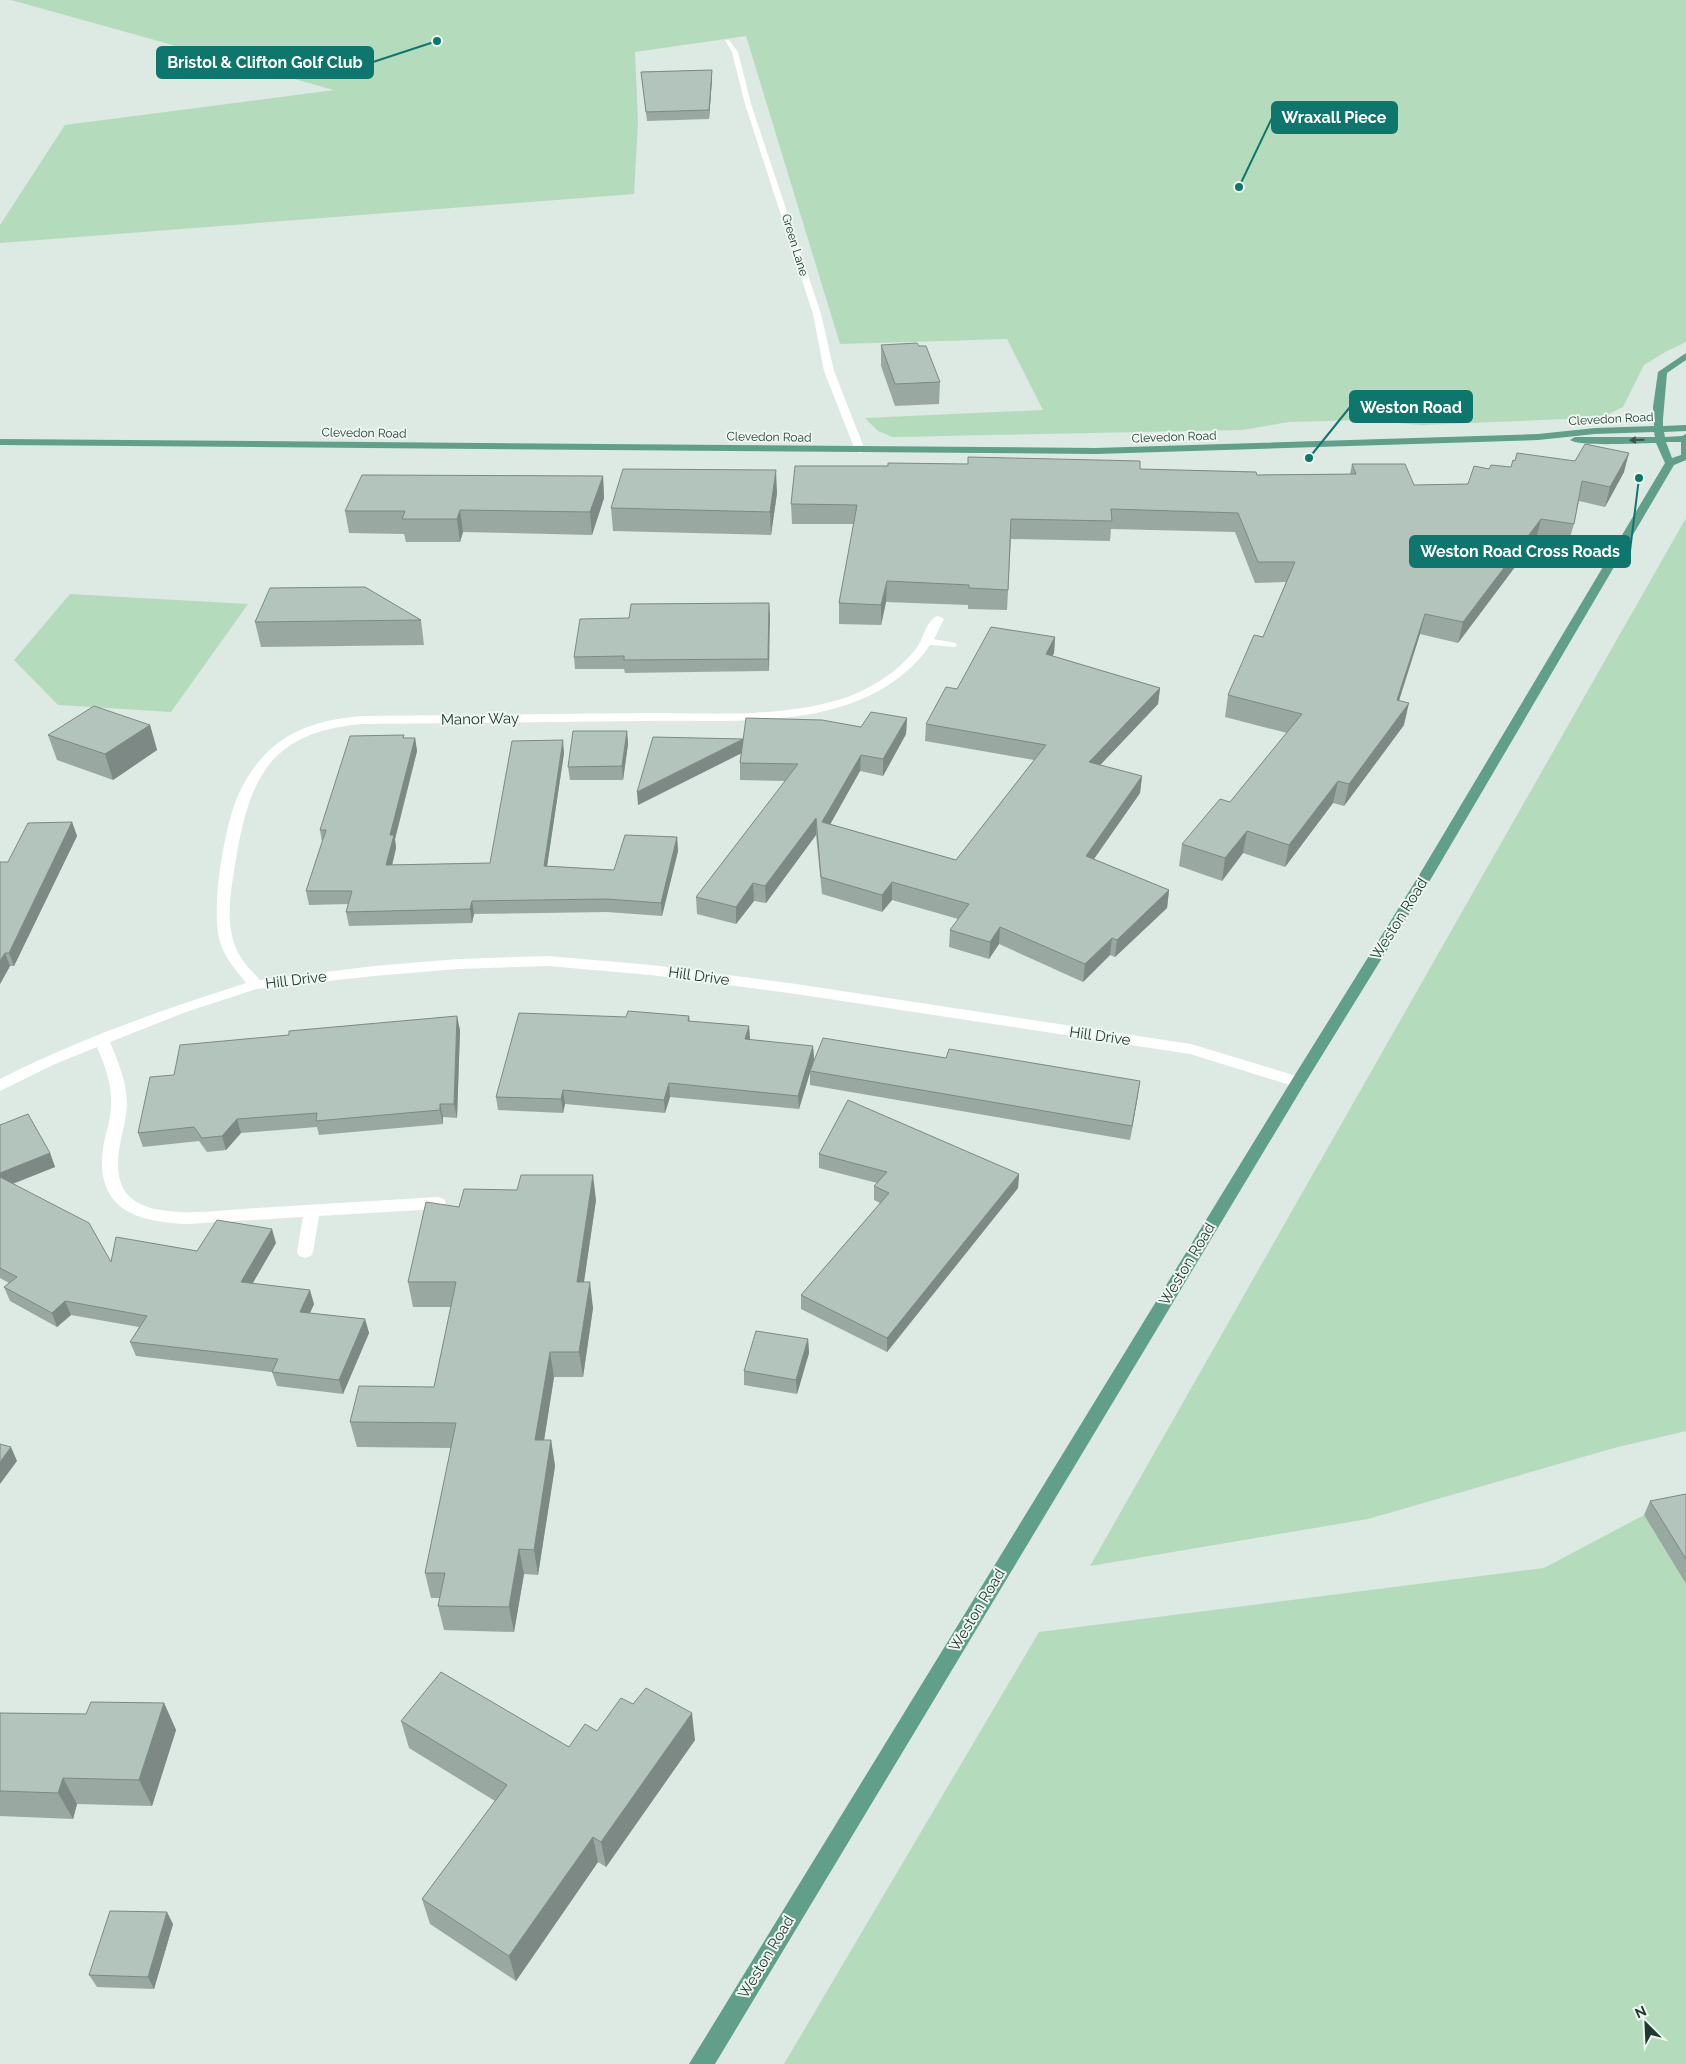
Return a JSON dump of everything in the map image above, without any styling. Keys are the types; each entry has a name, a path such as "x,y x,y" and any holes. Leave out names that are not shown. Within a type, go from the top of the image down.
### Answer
{"main road":[{"path":"1670,463 1664,454 1657,400 1663,372 1686,356"},
{"name":"Clevedon Road","path":"0,442 1128,451 1538,438 1595,441 1661,434 1686,428"},
{"name":"Clevedon Road","path":"1661,434 1686,438"},
{"name":"Weston Road","path":"701,2064 1298,1082 1426,877 1670,463 1686,456 1686,438"}],"street":[{"name":"Green Lane","path":"727,41 735,52 748,104 817,314 830,371 860,450"},
{"name":"Manor Way","path":"256,985 231,952 224,926 222,905 238,812 247,789 261,765 277,750 300,734 330,724 362,720 751,716 814,710 834,706 876,688 902,670 920,651 938,619"},
{"path":"926,641 952,646"},
{"name":"Hill Drive","path":"0,1086 50,1060 181,1009 256,985 374,971 458,964 548,961 651,970 796,989 1191,1050 1298,1082"},
{"path":"102,1040 118,1083 119,1120 111,1151 110,1171 116,1192 126,1205 143,1213 164,1218 438,1203"},
{"path":"305,1252 312,1211"}],"green space":[{"path":"11,0 1686,0 1686,342 1644,365 1623,407 1605,416 1589,418 1422,425 1362,420 1289,422 1242,430 893,437 878,431 865,418 1043,410 1007,339 840,344 746,36 635,52 638,122 634,194 0,243 0,225 65,125 334,90"},
{"path":"1686,518 1686,1431 1614,1448 1368,1519 1090,1566"},
{"path":"70,594 248,604 171,712 58,705 14,660"},
{"path":"1644,1515 1686,1584 1686,2064 784,2064 1039,1632 1544,1568"}],"building":[{"path":"712,70 709,110 646,112 641,72"},
{"path":"917,343 919,346 926,346 940,382 895,384 881,345"},
{"path":"1585,444 1629,453 1610,487 1582,481 1574,524 1541,519 1463,622 1425,614 1397,700 1409,703 1349,784 1338,781 1289,845 1247,831 1225,858 1182,844 1220,799 1230,802 1302,714 1228,695 1254,635 1263,637 1295,562 1258,562 1238,513 1111,509 1112,521 1011,519 1008,590 969,588 969,585 887,581 881,605 839,603 857,505 791,504 795,466 888,466 888,463 968,464 968,457 1140,461 1140,469 1256,472 1257,475 1356,474 1352,464 1405,464 1414,485 1468,484 1474,466 1489,469 1491,465 1511,467 1517,453 1575,461"},
{"path":"623,469 776,470 770,512 611,508"},
{"path":"362,475 603,476 590,512 460,510 457,519 402,519 405,511 345,511"},
{"path":"365,587 421,620 255,622 270,588"},
{"path":"769,603 768,659 624,660 624,656 574,657 580,619 629,618 631,604"},
{"path":"991,627 1055,637 1046,654 1160,688 1089,762 1142,776 1086,856 1169,890 1117,940 1112,938 1085,964 1000,927 990,942 950,930 969,904 892,882 882,895 821,877 816,818 765,886 753,883 736,907 696,897 798,764 740,763 746,718 822,720 861,727 871,712 907,718 883,759 861,755 822,822 956,860 1046,745 926,724 946,687 957,689"},
{"path":"94,706 150,725 105,754 48,735"},
{"path":"573,731 627,731 622,766 568,767"},
{"path":"404,735 403,738 415,738 390,835 394,835 386,865 490,863 512,741 563,740 544,866 614,870 625,835 677,837 661,903 606,899 472,901 470,909 346,912 352,891 306,891 326,830 320,830 350,736"},
{"path":"653,737 743,739 637,792"},
{"path":"72,822 9,953 5,953 0,961 0,862 8,862 28,823"},
{"path":"628,1011 689,1016 688,1021 749,1026 745,1039 813,1046 798,1096 669,1083 664,1100 563,1090 561,1099 496,1097 519,1013 626,1017"},
{"path":"457,1016 454,1104 440,1104 440,1110 316,1121 317,1113 237,1119 222,1136 202,1138 194,1127 138,1133 150,1077 174,1075 180,1045 289,1035 289,1031"},
{"path":"823,1038 946,1058 949,1049 1140,1081 1132,1126 810,1071"},
{"path":"848,1100 1019,1174 887,1338 801,1295 889,1193 874,1186 887,1172 819,1154"},
{"path":"28,1114 50,1153 0,1173 0,1125"},
{"path":"521,1175 593,1175 577,1282 590,1282 579,1352 550,1352 535,1440 551,1440 534,1550 519,1549 509,1607 438,1606 445,1573 425,1573 456,1423 350,1422 359,1386 434,1387 456,1282 408,1282 426,1202 459,1207 464,1189 517,1190"},
{"path":"0,1177 89,1223 111,1262 116,1237 197,1251 217,1220 272,1229 241,1282 310,1290 300,1312 365,1319 339,1380 272,1372 278,1359 130,1342 147,1316 65,1301 52,1313 4,1287 17,1277 0,1268"},
{"path":"756,1331 808,1339 796,1380 744,1371"},
{"path":"0,1444 11,1447 0,1462"},
{"path":"1686,1494 1686,1559 1650,1501"},
{"path":"441,1672 569,1747 585,1724 597,1731 621,1698 633,1704 646,1688 692,1713 601,1842 593,1837 509,1956 422,1899 507,1785 401,1721"},
{"path":"91,1702 164,1703 139,1780 63,1778 58,1793 0,1791 0,1713 86,1714"},
{"path":"110,1911 167,1912 148,1977 89,1975"}],"place":[{"name":"Bristol & Clifton Golf Club","path":"437,41"},
{"name":"Wraxall Piece","path":"1239,187"},
{"name":"Weston Road","path":"1309,458"},
{"name":"Weston Road Cross Roads","path":"1639,478"}]}
